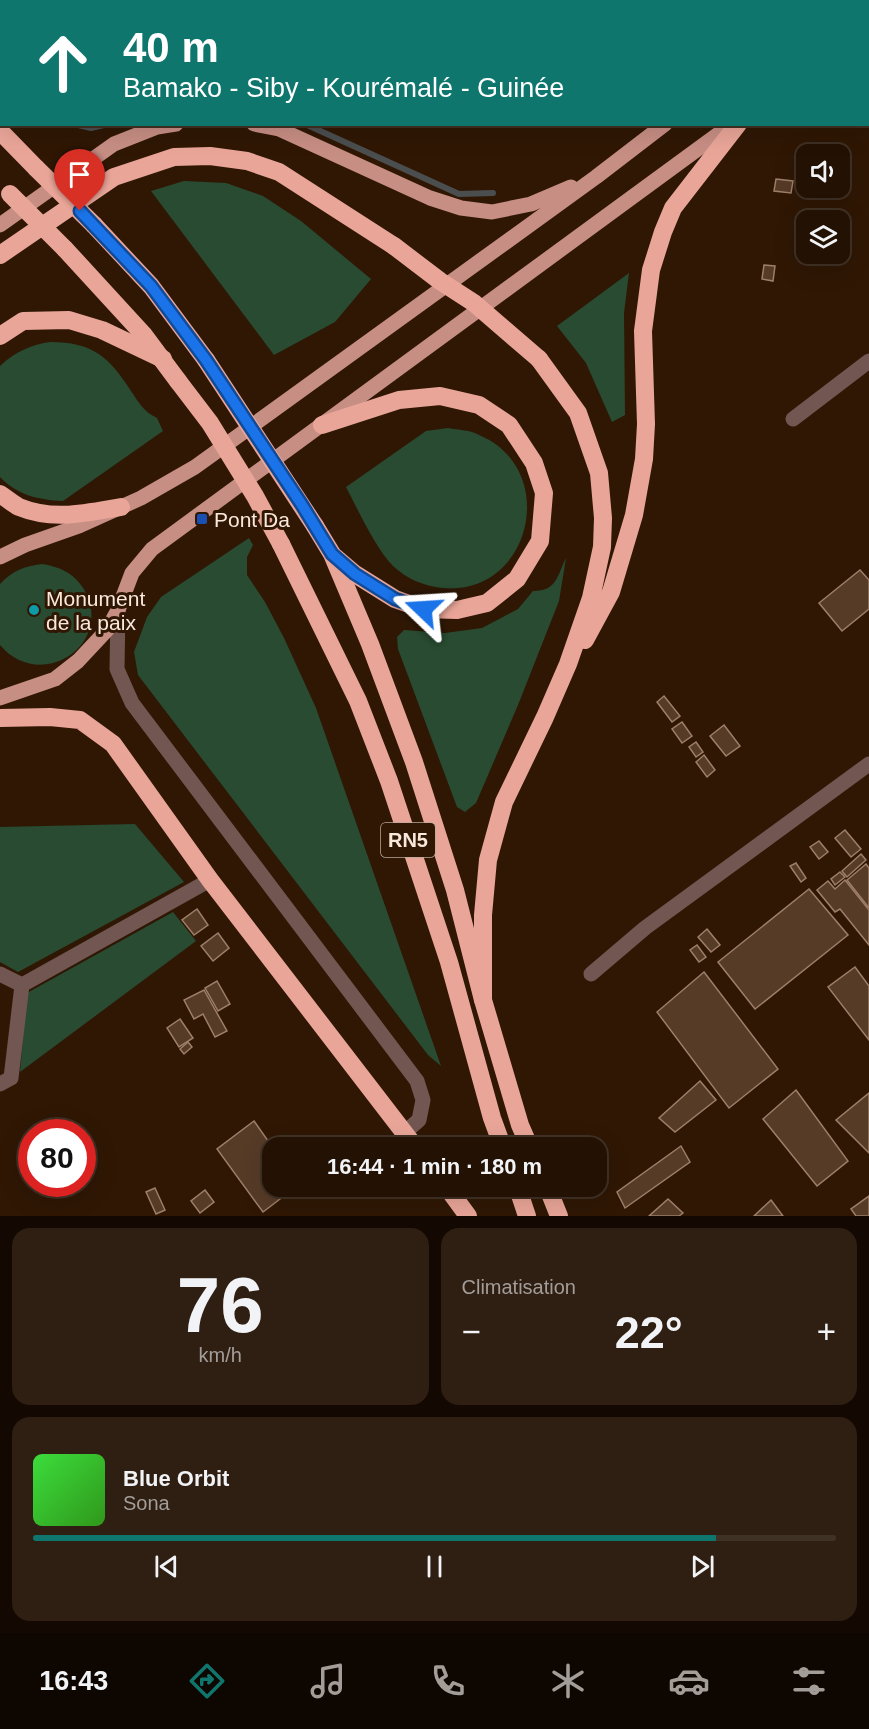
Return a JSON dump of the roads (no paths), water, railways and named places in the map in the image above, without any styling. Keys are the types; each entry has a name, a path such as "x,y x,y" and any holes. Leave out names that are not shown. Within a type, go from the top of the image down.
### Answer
{"highway":[{"path":"568,664 588,636 610,592 634,515 644,459 646,424 643,331 651,270 673,208 736,126"},
{"name":"RN5","path":"0,131 151,286 206,360 332,554 370,644 414,762 455,890 483,1000 525,1137"},
{"path":"0,255 114,177 174,157 210,156 247,161 279,172 394,246 474,303 539,360 578,413 599,473 603,518 602,547 591,598 568,664 504,802 488,860 483,915 483,1000"},
{"name":"RN5","path":"5,189 65,249 163,359 210,423 255,496 281,544 358,700 389,781 448,962 498,1137"},
{"path":"0,336 23,321 69,320 102,330 163,359"},
{"path":"322,425 399,400 440,396 480,405 509,425 534,463 544,493 540,541 517,579 486,603 457,610 423,609 395,599 355,574 332,554"},
{"path":"0,494 18,506 43,514 72,516 121,507"},
{"path":"0,718 50,717 80,720 112,744 210,880 408,1137"},
{"path":"453,1197 463,1214"},
{"path":"521,1197 527,1216"},
{"path":"551,1197 559,1216"}],"main road":[{"path":"0,225 114,144 163,126"},
{"path":"264,126 279,129 430,198 461,208 492,212 531,204 596,177"},
{"path":"0,556 79,526 141,498 195,467 596,177 662,126"},
{"path":"0,698 55,679 78,661 107,630 118,610 132,573 152,549 729,126"}],"street":[{"path":"793,419 869,361"},
{"path":"118,610 117,669 132,703 417,1081 423,1100 419,1120 404,1132"},
{"path":"591,974 645,928 869,764"},
{"path":"22,985 210,880"},
{"path":"0,974 22,985"},
{"path":"0,1084 11,1078 22,985"}],"waterway":[{"path":"82,126 91,128 100,126"},
{"path":"309,126 459,194 493,193"}],"place":[{"name":"Pont Da","path":"202,519"},
{"name":"Monument de la paix","path":"34,610"}]}
